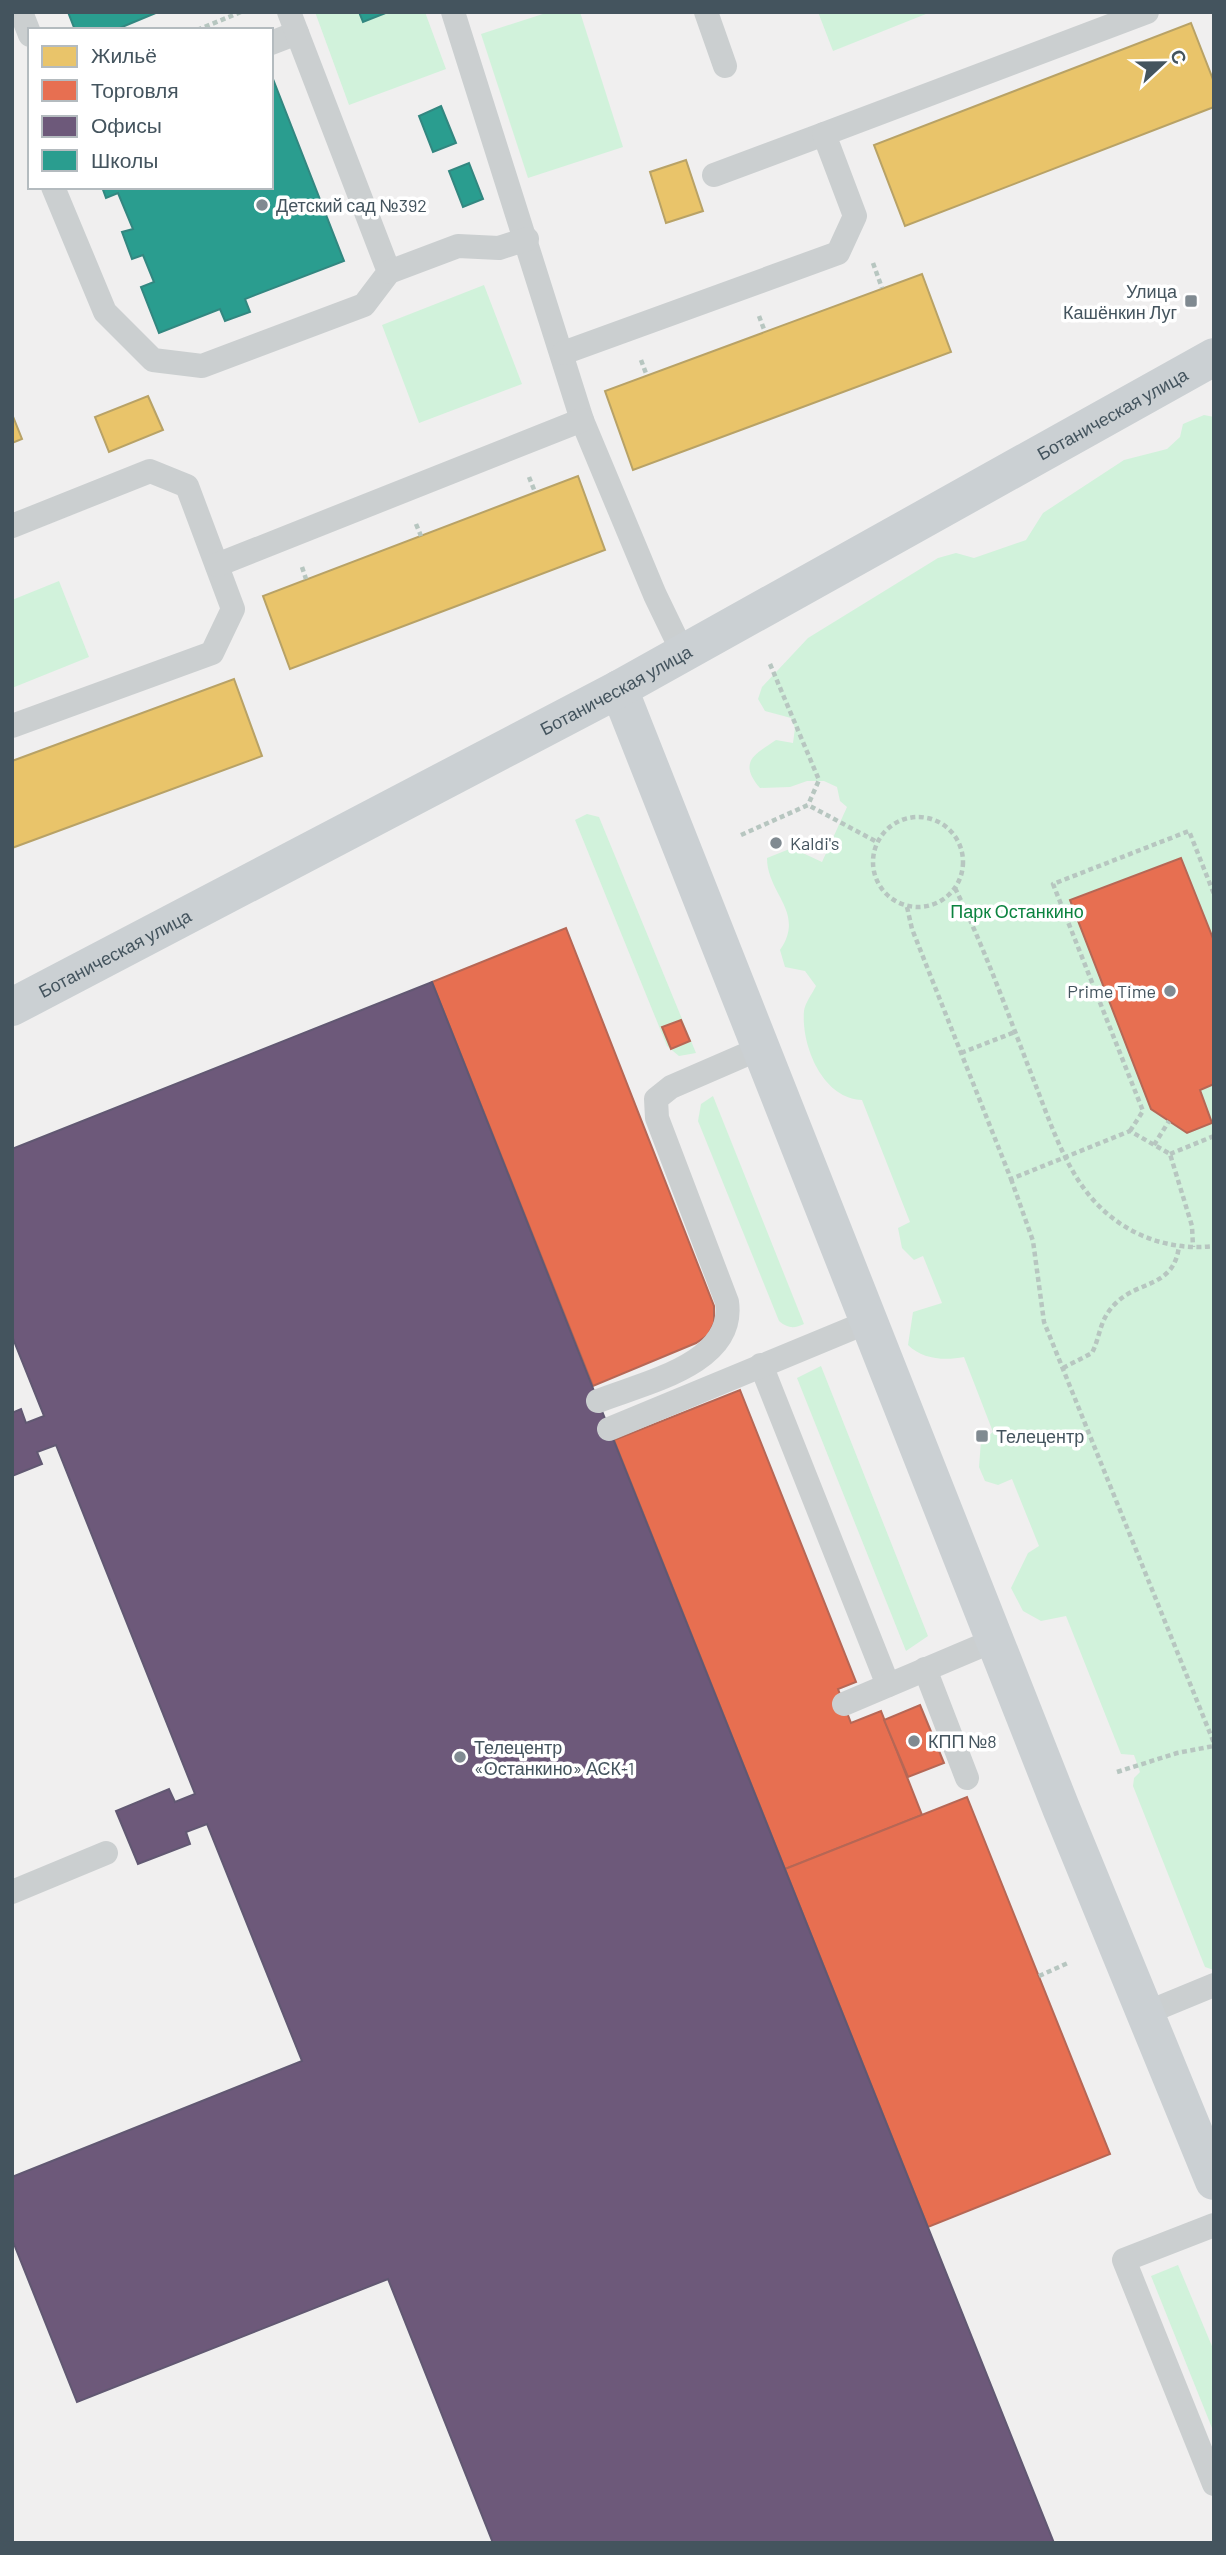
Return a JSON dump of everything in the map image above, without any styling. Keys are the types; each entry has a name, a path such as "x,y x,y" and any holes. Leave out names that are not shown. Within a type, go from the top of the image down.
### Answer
{"street":[{"name":"Ботаническая улица","path":"12,1007 619,689 1214,357"},
{"path":"619,689 995,1640 1214,2181"}],"lane":[{"path":"21,12 28,29"},
{"path":"706,12 725,66"},
{"path":"714,175 1147,12"},
{"path":"455,13 582,420 655,594 683,653"},
{"path":"273,41 293,23 389,272"},
{"path":"563,353 838,253 855,216 824,134"},
{"path":"54,189 105,312 153,360 201,366 364,305 389,272 458,246 499,248 527,239"},
{"path":"217,565 582,420"},
{"path":"12,526 150,471 187,486 233,609 212,653 12,726"},
{"path":"598,1401 701,1359 725,1332 729,1314 727,1302 657,1118 656,1098 671,1087 761,1048"},
{"path":"609,1429 870,1321"},
{"path":"761,1365 888,1685"},
{"path":"844,1704 995,1640"},
{"path":"925,1669 967,1778"},
{"path":"12,1892 106,1853"},
{"path":"1146,2013 1214,1985"},
{"path":"1214,2225 1124,2260 1214,2484"}],"path":[{"path":"202,28 241,12"},
{"path":"741,835 808,805 819,780 770,664"},
{"path":"808,805 877,842"},
{"path":"918,816 941,823 959,841 964,857 962,873 955,888 942,901 925,907 907,907 892,900 880,888 873,873 872,857 877,842 887,828 901,819 918,816"},
{"path":"1011,1179 1130,1132 1143,1111 1053,884 1189,831 1214,894"},
{"path":"955,888 1066,1157 1086,1192 1115,1220 1162,1244 1214,1246"},
{"path":"907,907 912,929 1033,1241 1040,1308 1214,1744 1177,1752 1117,1772"},
{"path":"961,1053 1015,1032"},
{"path":"1154,1145 1169,1121"},
{"path":"1130,1132 1170,1154 1192,1226 1193,1247"},
{"path":"1170,1154 1214,1136"},
{"path":"1063,1368 1092,1353 1097,1331 1117,1301 1169,1271 1177,1259 1179,1246"},
{"path":"1039,1976 1068,1964"}],"green space":[{"path":"315,12 425,12 446,69 349,105"},
{"path":"549,12 580,12 623,147 528,178 481,34"},
{"path":"818,12 931,12 833,51"},
{"path":"484,285 522,384 419,423 382,325"},
{"name":"Парк Останкино","path":"1204,415 1214,417 1214,1970 1205,1967 1133,1786 1134,1778 1140,1772 1134,1755 1121,1754 1066,1616 1041,1621 1023,1611 1011,1588 1028,1553 1039,1546 1012,1479 998,1485 985,1481 979,1467 981,1441 993,1432 964,1357 934,1358 908,1345 913,1312 942,1303 923,1256 914,1260 902,1248 898,1228 910,1222 862,1100 836,1091 826,1081 817,1068 806,1040 804,1011 816,986 805,971 785,967 780,950 787,937 789,925 769,871 767,858 792,848 822,862 847,807 840,801 837,787 824,781 807,781 790,787 760,788 750,772 755,755 776,740 793,743 795,728 791,718 765,711 758,699 762,687 808,638 938,558 956,553 974,558 1026,540 1043,513 1124,460 1167,449 1180,437 1183,424"},
{"path":"59,581 89,657 12,688 12,600"},
{"path":"587,814 599,817 696,1053 679,1056 667,1046 575,820"},
{"path":"713,1096 804,1324 800,1326 791,1327 779,1321 698,1121 701,1104"},
{"path":"821,1366 928,1636 906,1651 797,1378"},
{"path":"1178,2265 1214,2351 1214,2433 1151,2276"}],"building: Жильё":[{"path":"1191,23 1214,82 1214,107 905,226 874,145"},
{"path":"686,160 703,211 666,223 650,172"},
{"path":"922,274 951,352 633,470 605,391"},
{"path":"148,396 163,430 109,452 95,417"},
{"path":"12,414 22,439 12,443"},
{"path":"578,476 605,550 290,669 263,596"},
{"path":"234,679 262,756 12,848 12,761"}],"building: Торговля":[{"path":"1181,858 1214,941 1214,1084 1200,1090 1212,1123 1187,1133 1151,1109 1070,900"},
{"path":"566,928 714,1306 714,1323 708,1335 696,1343 593,1386 432,982"},
{"path":"681,1020 690,1041 671,1049 662,1027"},
{"path":"740,1390 856,1682 838,1689 851,1723 881,1711 922,1815 785,1869 614,1440"},
{"name":"КПП №8","path":"920,1705 944,1763 908,1777 884,1720"},
{"path":"967,1797 1110,2154 928,2227 785,1869"}],"building: Офисы":[{"name":"Телецентр «Останкино» АСК-1","path":"432,982 1054,2543 493,2543 388,2279 77,2402 12,2239 12,2177 302,2061 207,1824 186,1832 190,1844 138,1864 116,1811 169,1789 175,1802 195,1794 56,1445 37,1452 42,1464 12,1476 12,1413 21,1409 26,1423 44,1416 12,1336 12,1149"}],"building: Школы":[{"path":"68,12 158,12 120,28 74,28"},
{"path":"359,12 388,12 363,22"},
{"path":"273,79 344,261 245,299 250,312 225,321 220,309 159,333 141,287 154,282 143,255 132,259 122,232 133,229 118,193 106,198 103,189 273,189"},
{"path":"441,106 456,143 433,152 419,116"},
{"path":"469,163 483,199 463,207 449,171"}],"place":[{"name":"Детский сад №392","path":"262,205"},
{"name":"Улица Кашёнкин Луг","path":"1191,301"},
{"name":"Kaldi's","path":"776,843"},
{"name":"Prime Time","path":"1170,991"},
{"name":"Телецентр","path":"982,1436"},
{"name":"КПП №8","path":"914,1741"},
{"name":"Телецентр «Останкино» АСК-1","path":"460,1757"}]}
